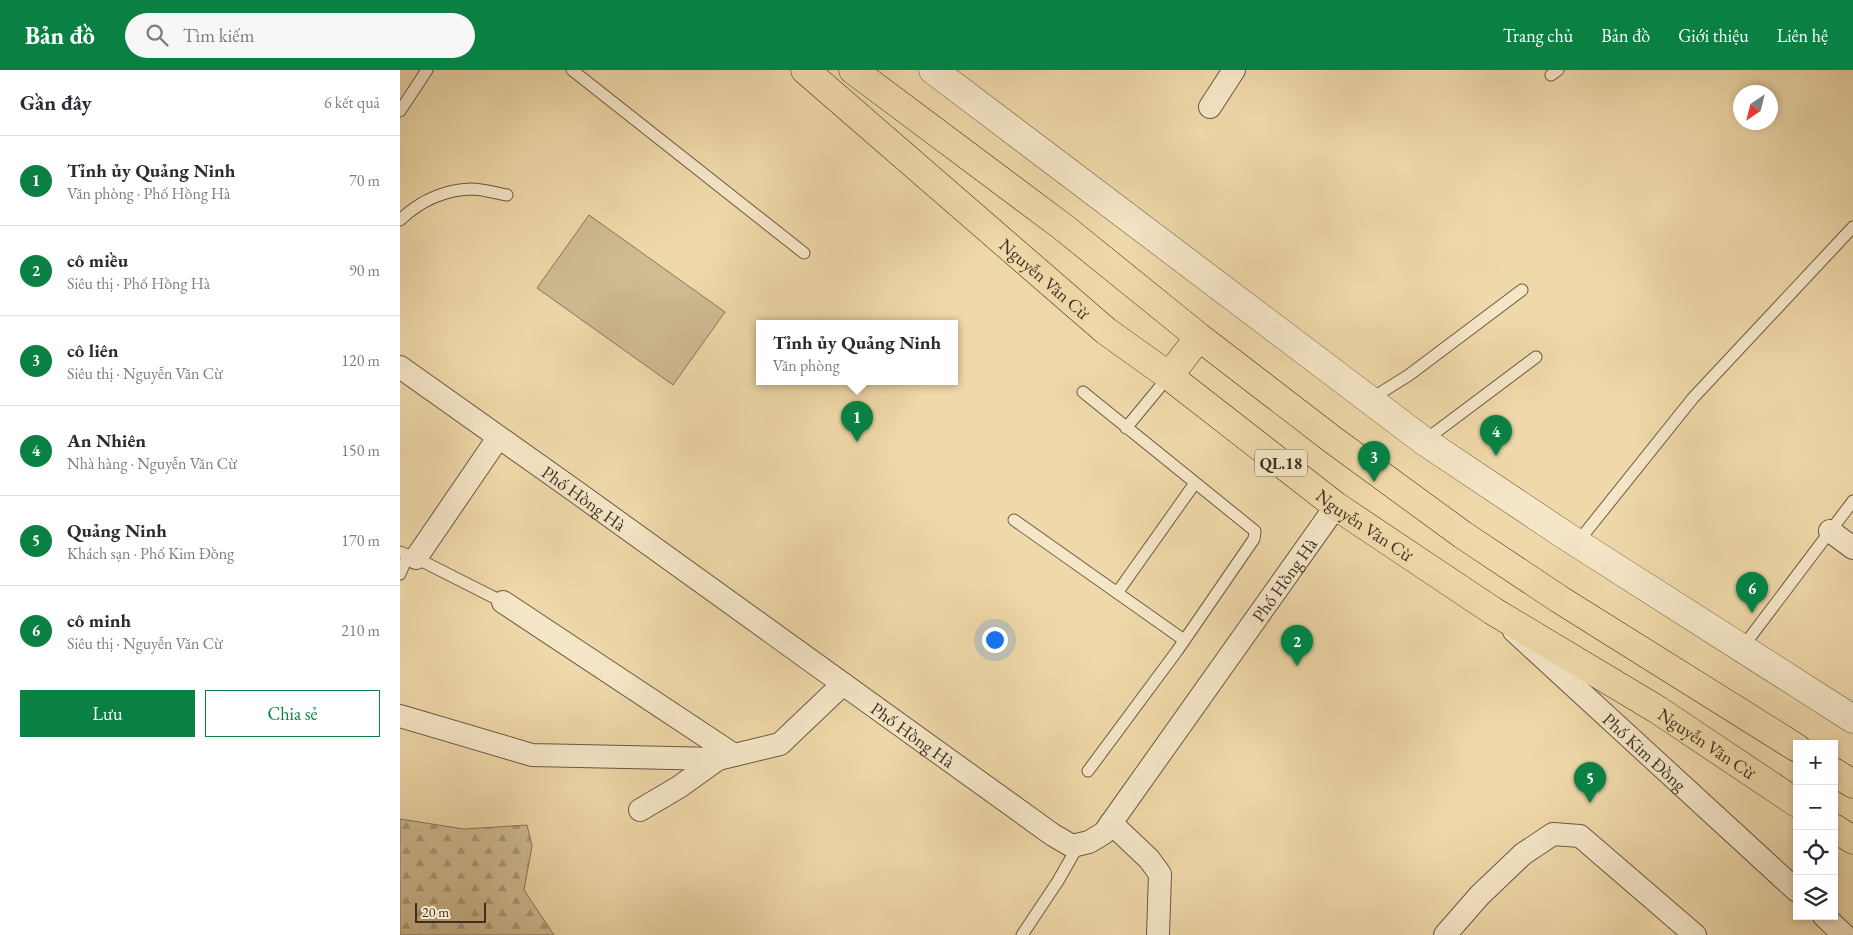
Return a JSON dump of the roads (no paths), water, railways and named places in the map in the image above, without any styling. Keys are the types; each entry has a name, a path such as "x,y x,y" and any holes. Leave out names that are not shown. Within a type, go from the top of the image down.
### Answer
{"main road":[{"name":"Nguyễn Văn Cừ","path":"805,70 1106,331 1170,376 1336,506 1493,611 1658,710 1793,800"},
{"name":"QL.18","path":"858,72 1063,226 1198,337 1462,535 1559,599 1793,745"},
{"path":"1170,376 1198,337"},
{"path":"1838,775 1853,784"},
{"path":"1837,830 1853,840"}],"street":[{"path":"933,70 1424,441 1577,543 1853,719"},
{"path":"1210,107 1234,70"},
{"name":"Phố Hồng Hà","path":"400,367 1053,835 1072,846 1089,842 1104,833 1336,506"},
{"path":"408,555 498,438"},
{"path":"1830,531 1853,548"},
{"path":"503,602 726,757"},
{"name":"Phố Kim Đồng","path":"1493,611 1532,650 1793,887"},
{"path":"400,716 532,755 726,757 780,744 843,684"},
{"path":"640,810 726,757"},
{"path":"1111,823 1149,859 1160,874 1158,935"},
{"path":"1445,935 1480,896 1523,854 1553,834 1580,836 1695,935"},
{"path":"1828,920 1844,935"}],"lane":[{"path":"400,111 427,70"},
{"path":"572,70 804,253"},
{"path":"400,220 416,206 431,197 450,191 473,189 506,195"},
{"path":"1577,543 1693,398 1853,227"},
{"path":"1369,400 1409,375 1522,290"},
{"path":"1424,441 1536,357"},
{"path":"1126,428 1170,376"},
{"path":"1082,392 1255,531 1254,539 1184,640 1088,771"},
{"path":"1117,592 1195,484"},
{"path":"1742,648 1853,501"},
{"path":"1014,520 1184,640"},
{"path":"400,574 408,555 503,602"},
{"path":"1022,935 1058,881 1079,844"}],"place":[{"name":"Tỉnh ủy Quảng Ninh","path":"857,442"},
{"name":"An Nhiên","path":"1496,456"},
{"name":"cô liên","path":"1374,482"},
{"name":"cô minh","path":"1752,613"},
{"name":"cô miều","path":"1297,666"},
{"name":"Quảng Ninh","path":"1590,803"}]}
